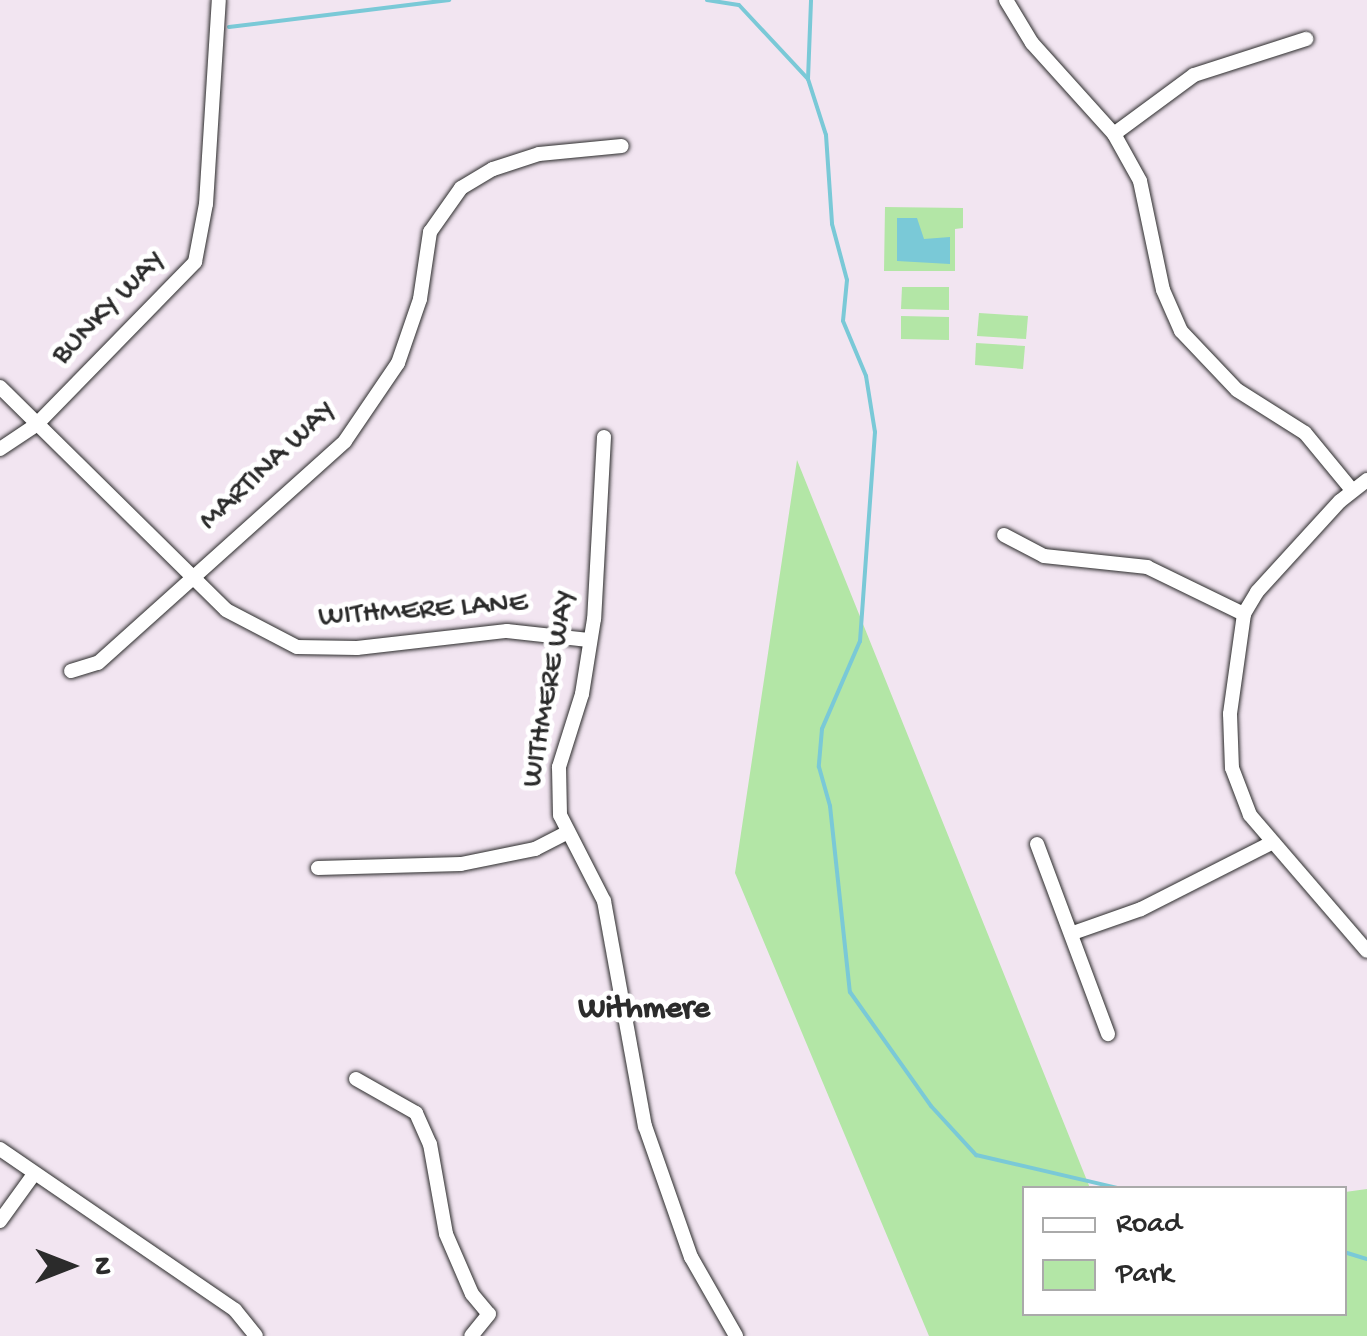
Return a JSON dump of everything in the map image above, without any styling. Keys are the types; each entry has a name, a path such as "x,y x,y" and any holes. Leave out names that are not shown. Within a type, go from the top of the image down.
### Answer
{"street":[{"name":"BUNKY WAY","path":"0,448 36,424 195,262 206,204 218,0"},
{"path":"1006,0 1032,43 1114,134 1147,194 1163,290 1181,331 1237,390 1305,433 1352,490"},
{"path":"1114,134 1194,75 1306,39"},
{"name":"MARTINA WAY","path":"72,671 98,663 345,442 377,397 411,330 430,232 461,188 493,168 539,154 622,146"},
{"name":"WITHMERE LANE","path":"0,387 191,580 226,610 297,647 319,651 507,631 590,640"},
{"name":"WITHMERE WAY","path":"604,437 590,640 582,694 560,767 566,833 604,902 644,1126 691,1257 736,1336"},
{"path":"1367,480 1352,490 1283,561 1244,614 1230,714 1232,768 1270,844 1367,951"},
{"path":"1004,535 1044,556 1147,567 1244,614"},
{"path":"318,868 462,864 535,848 566,833"},
{"path":"1038,844 1050,888 1073,932 1108,1034"},
{"path":"1073,932 1141,909 1270,844"},
{"path":"356,1078 393,1095 416,1113 423,1128 446,1234 472,1294 490,1314 471,1336"},
{"path":"0,1149 235,1310 256,1336"},
{"path":"0,1221 34,1174"}],"green space":[{"path":"885,207 963,208 963,228 955,229 955,271 884,271"},
{"path":"902,287 949,287 949,310 901,309"},
{"path":"979,313 1028,316 1026,339 977,336"},
{"path":"901,316 949,317 949,340 901,339"},
{"path":"976,343 1025,346 1023,369 975,365"},
{"path":"797,460 1089,1186 1022,1186 1022,1316 1347,1316 1347,1192 1367,1189 1367,1336 929,1336 735,873"}],"water":[{"path":"897,218 917,218 924,239 950,237 950,264 897,261"}],"waterway":[{"path":"229,27 449,0"},
{"path":"707,0 739,5 808,79 826,135 832,224 847,280 843,321 866,376 875,432 860,641 822,729 819,767 830,806 850,992 931,1106 976,1155 1109,1186"},
{"path":"808,79 811,0"},
{"path":"1347,1253 1367,1259"}],"district":[{"name":"Withmere","path":"644,1010"}]}
